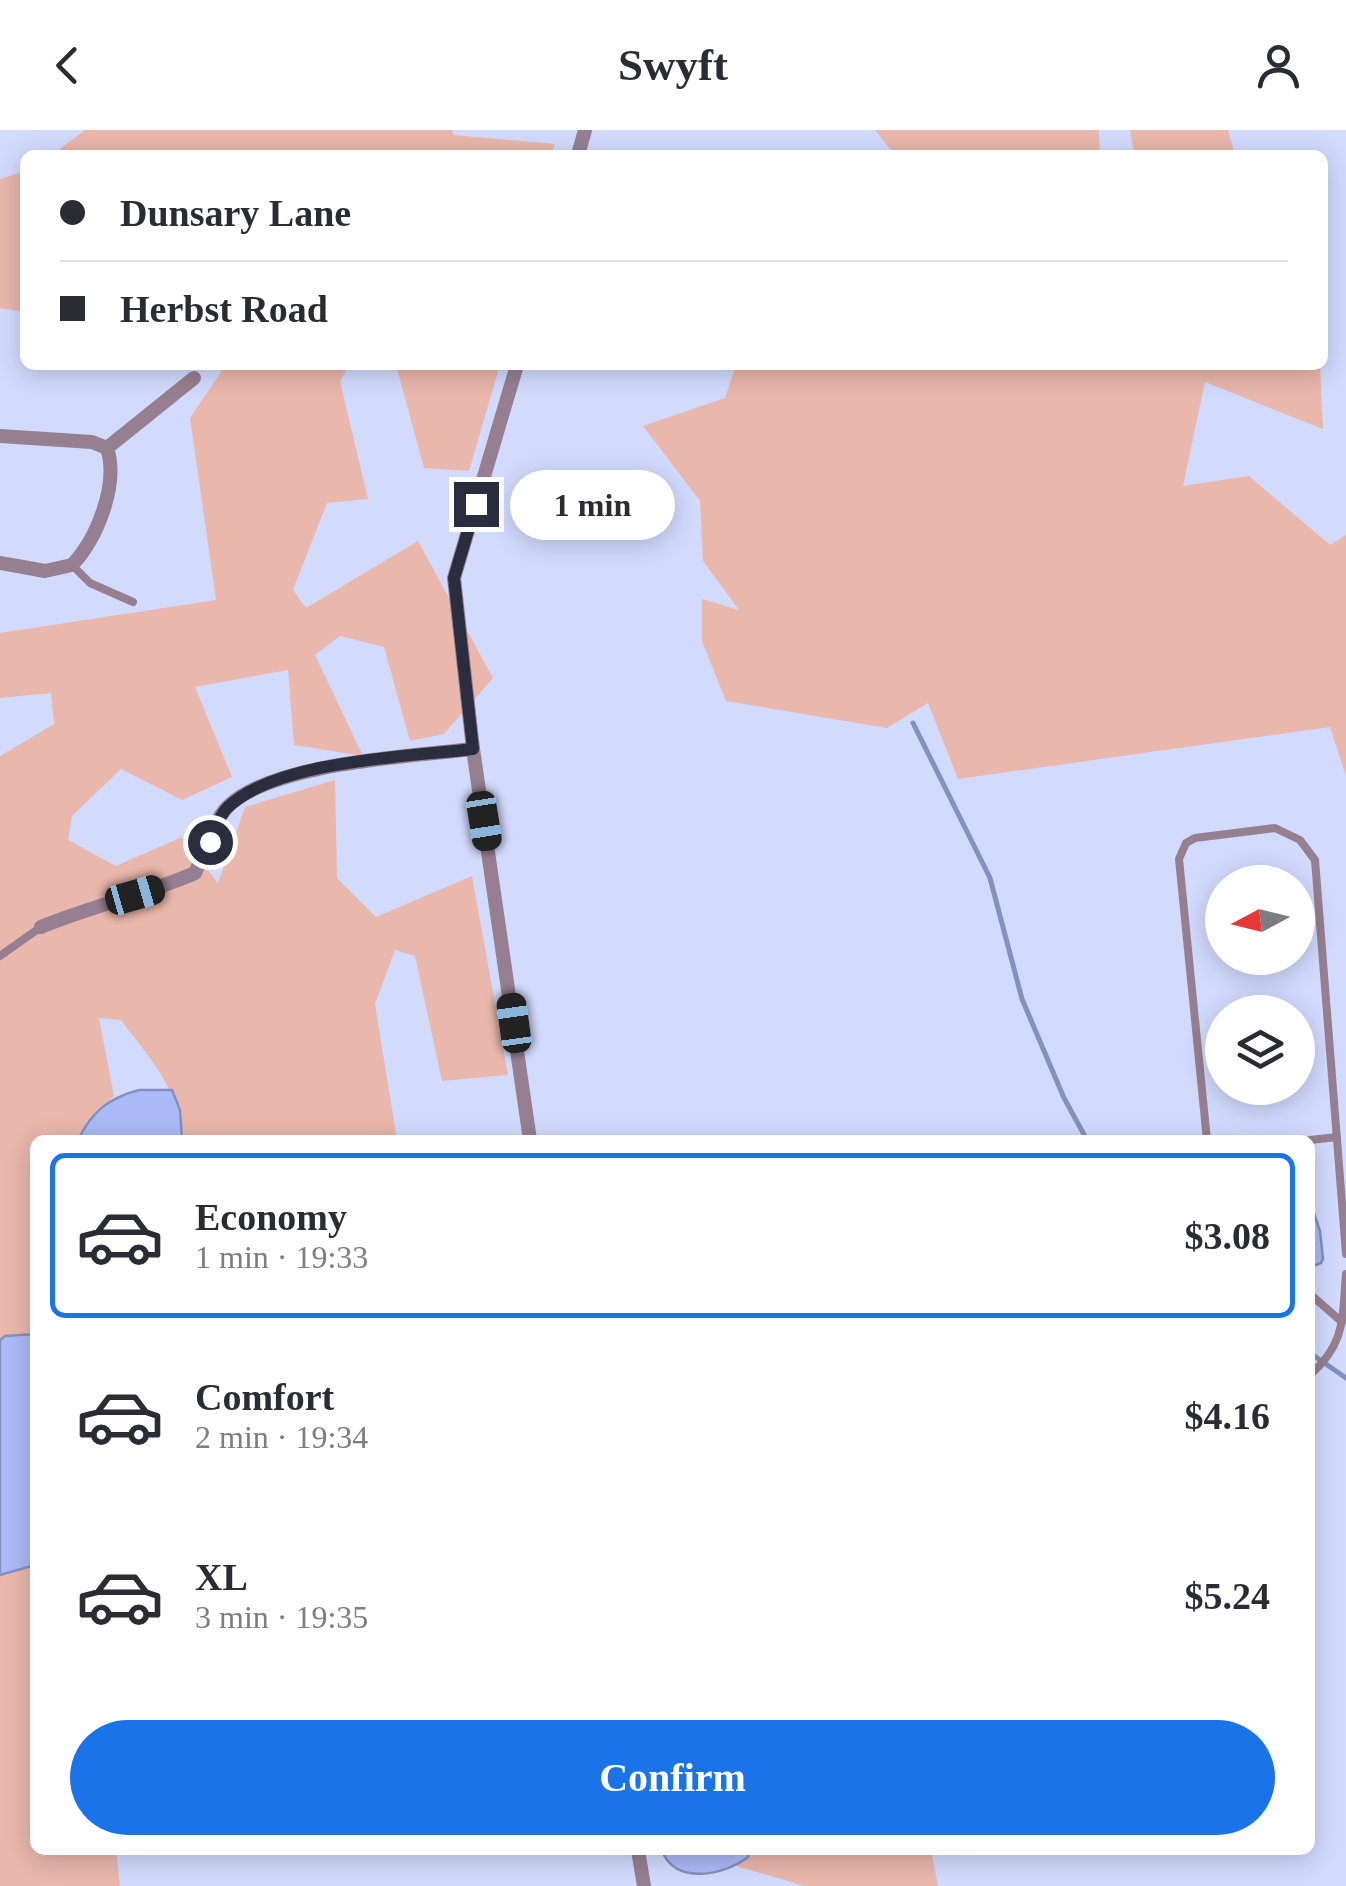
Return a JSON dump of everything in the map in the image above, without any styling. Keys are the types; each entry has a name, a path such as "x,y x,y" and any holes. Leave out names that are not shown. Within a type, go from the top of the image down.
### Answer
{"street":[{"path":"515,370 454,578 473,749 529,1135"},
{"path":"107,448 194,378"},
{"path":"0,436 92,442 107,448"},
{"path":"0,563 45,571 72,565 94,536 107,489 107,448"},
{"path":"42,927 194,874 224,810 254,788 340,764 473,749"},
{"path":"639,1855 644,1886"}],"lane":[{"path":"72,565 90,584 134,602"},
{"path":"1206,1135 1178,860 1186,843 1195,838 1275,828 1300,840 1315,860 1346,1254"},
{"path":"0,956 42,927"},
{"path":"1315,1139 1337,1137"},
{"path":"1315,1371 1329,1358 1342,1322 1346,1274"},
{"path":"1315,1298 1342,1322"}],"shaded area":[{"path":"85,130 452,130 453,135 555,144 553,150 59,150"},
{"path":"875,130 1099,130 1100,150 891,150"},
{"path":"1130,130 1228,130 1234,150 1133,150"},
{"path":"20,173 20,311 0,308 0,179"},
{"path":"346,370 340,381 368,499 327,503 293,590 306,608 418,541 493,678 444,734 410,741 384,647 340,636 315,655 363,756 294,745 288,670 195,687 232,777 182,800 121,769 72,816 68,840 116,866 182,837 218,883 245,807 335,780 337,878 376,917 472,876 508,1075 442,1081 415,956 395,950 375,1004 396,1135 181,1135 175,1104 153,1062 121,1020 99,1018 114,1096 81,1135 30,1135 30,1334 5,1336 0,1340 0,756 54,724 51,693 0,698 0,633 216,600 190,418 221,372"},
{"path":"397,370 499,370 469,471 424,468"},
{"path":"734,370 1320,370 1323,429 1205,382 1183,486 1249,476 1330,545 1346,535 1346,776 1330,727 958,779 928,703 887,728 726,701 702,641 702,599 739,610 703,561 700,501 643,426 725,398"},
{"path":"30,1566 30,1855 117,1855 120,1886 0,1886 0,1575"},
{"path":"932,1855 938,1886 805,1886 736,1866 748,1857"}],"water":[{"path":"139,1090 172,1090 180,1110 182,1135 81,1135 102,1107"},
{"path":"1315,1216 1320,1231 1321,1263 1315,1265"},
{"path":"30,1334 30,1566 0,1575 0,1340 5,1336"},
{"path":"665,1855 748,1855 727,1869 701,1874 677,1869"}],"waterway":[{"path":"913,723 990,878 1022,999 1064,1098 1084,1135"},
{"path":"1315,1356 1346,1378"}],"route":[{"path":"210,842 224,810 254,788 340,764 473,749 454,578 476,504"}]}
